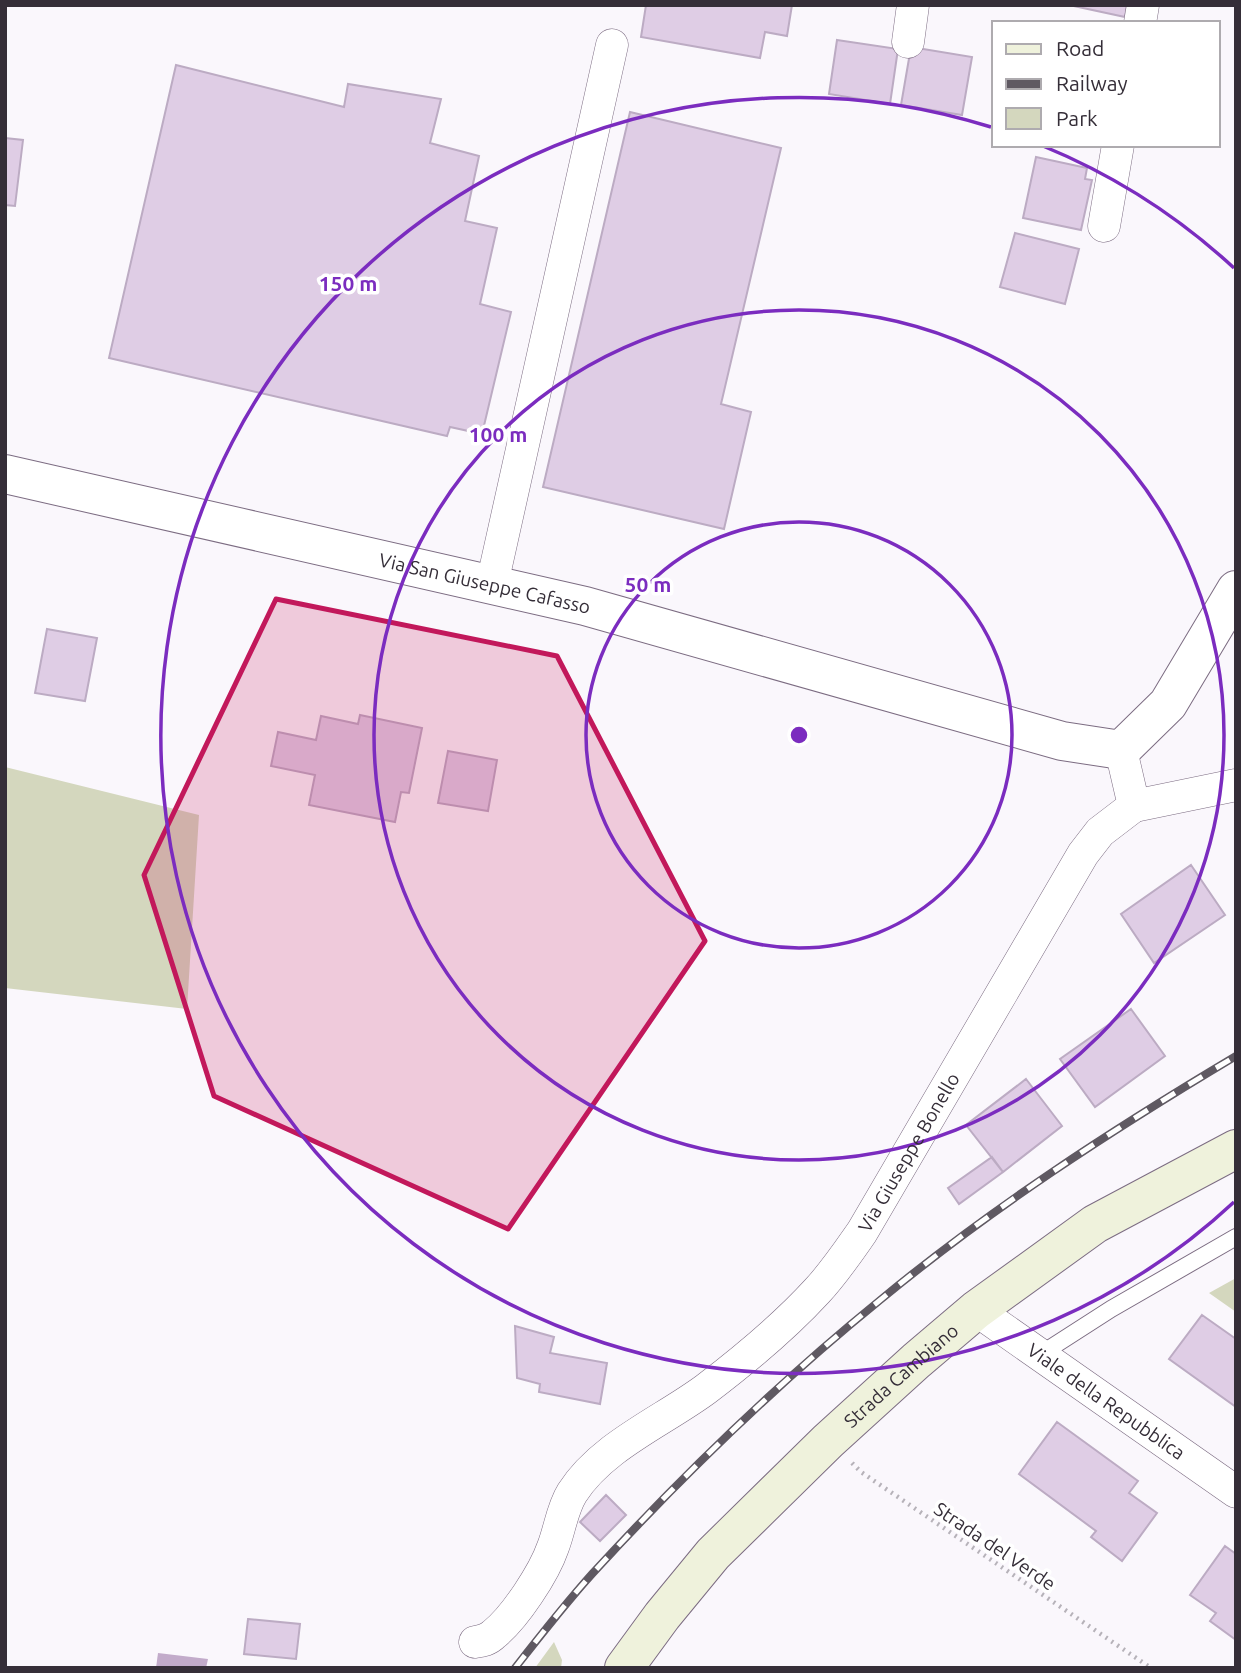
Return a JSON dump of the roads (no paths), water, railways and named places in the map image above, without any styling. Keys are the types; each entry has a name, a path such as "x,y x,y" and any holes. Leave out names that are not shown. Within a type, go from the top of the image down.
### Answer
{"main road":[{"name":"Strada Cambiano","path":"624,1668 713,1554 828,1441 976,1310 1095,1224 1236,1149"}],"street":[{"path":"908,41 913,5"},
{"path":"492,584 612,45"},
{"path":"1104,226 1118,147"},
{"name":"Via San Giuseppe Cafasso","path":"5,474 585,606 1062,741 1121,750"},
{"path":"1236,590 1168,704 1121,750 1134,806 1236,785"},
{"name":"Via Giuseppe Bonello","path":"475,1642 486,1640 495,1634 537,1578 554,1545 563,1511 573,1492 588,1474 636,1435 705,1390 762,1343 792,1316 838,1265 862,1232 1083,854 1100,832 1134,806"},
{"name":"Viale della Repubblica","path":"976,1310 1236,1492"}],"lane":[{"path":"1041,1354 1111,1309 1236,1237"}],"railway":[{"path":"515,1668 582,1585 660,1502 767,1398 841,1333 921,1267 1008,1203 1098,1142 1236,1056"}]}
